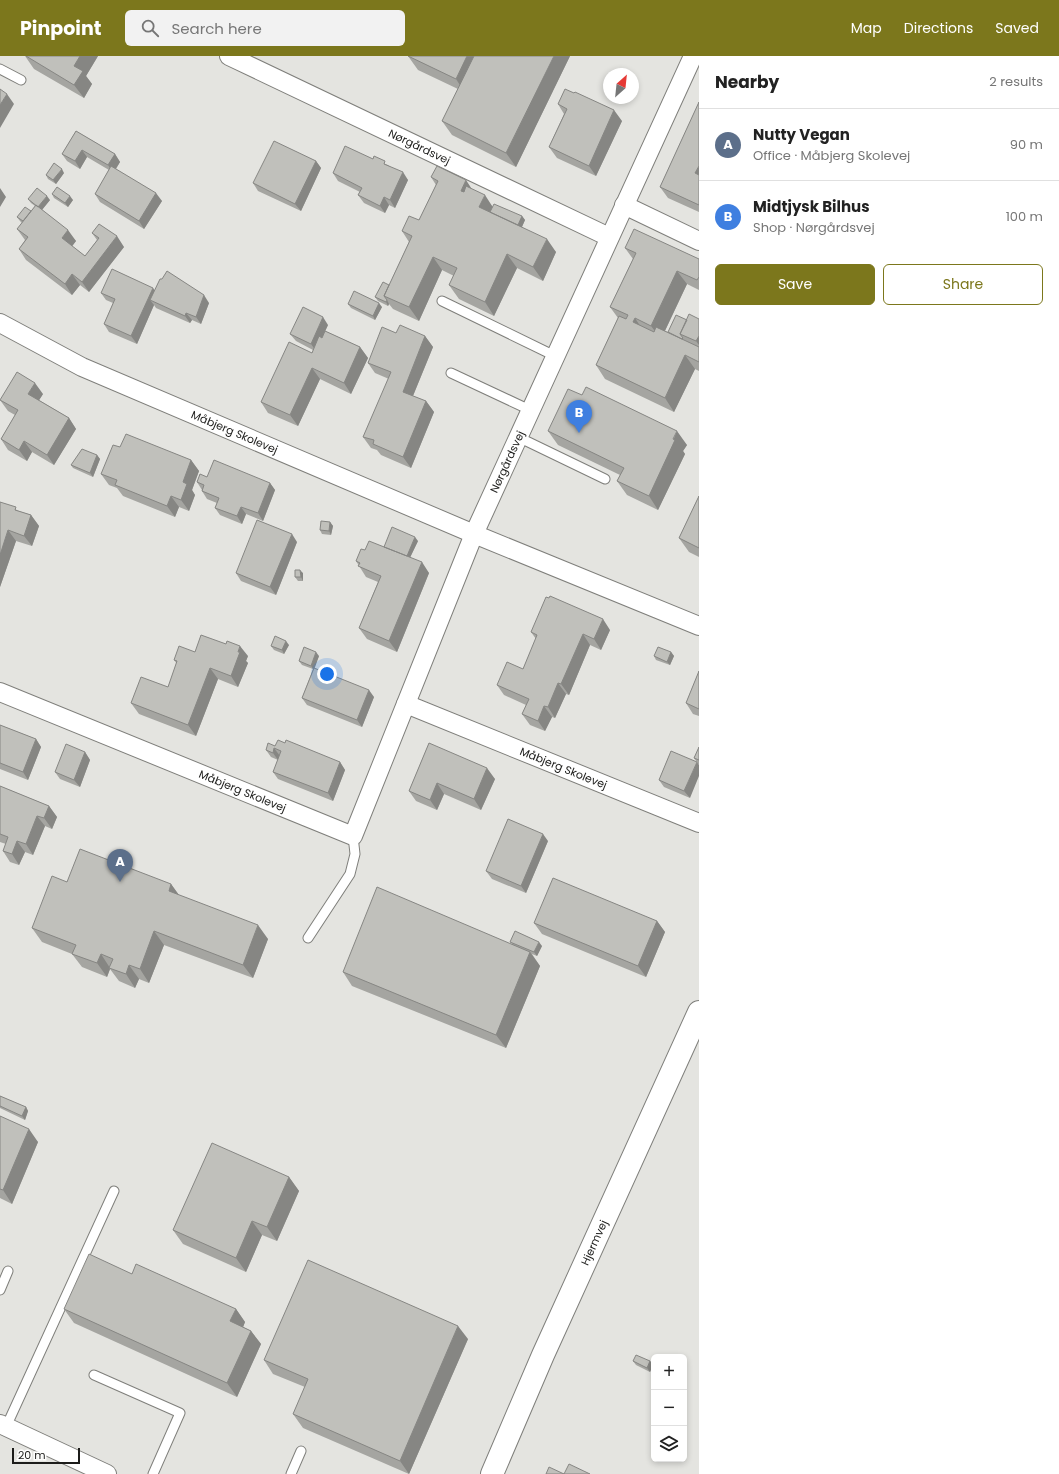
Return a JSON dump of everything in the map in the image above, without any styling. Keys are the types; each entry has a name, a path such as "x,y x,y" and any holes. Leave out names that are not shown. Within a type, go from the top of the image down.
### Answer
{"street":[{"name":"Nørgårdsvej","path":"229,56 609,237"},
{"name":"Nørgårdsvej","path":"474,534 693,56"},
{"path":"624,205 699,241"},
{"name":"Måbjerg Skolevej","path":"0,323 82,367 474,534 699,626"},
{"path":"353,836 474,534"},
{"name":"Måbjerg Skolevej","path":"0,692 353,836"},
{"name":"Måbjerg Skolevej","path":"406,704 699,823"},
{"name":"Hjermvej","path":"492,1474 543,1355 699,1012"},
{"path":"3,1426 107,1474"}],"lane":[{"path":"0,69 21,80"},
{"path":"442,301 555,356"},
{"path":"451,373 530,410"},
{"path":"518,436 605,479"},
{"path":"308,938 350,874 355,854 353,836"},
{"path":"3,1426 114,1191"},
{"path":"0,1290 8,1271"},
{"path":"94,1375 180,1413 153,1474"},
{"path":"291,1474 301,1451"}],"building":[{"path":"26,56 80,56 74,66 83,71 74,85"},
{"path":"408,56 467,56 456,79"},
{"path":"474,56 554,56 506,153 442,121"},
{"path":"0,89 7,94 0,105"},
{"path":"565,89 614,110 589,166 549,147 567,109 558,104"},
{"path":"699,102 699,166 695,173 699,175 699,205 660,187"},
{"path":"76,131 115,154 108,165 82,150 75,161 62,154"},
{"path":"274,141 316,161 295,204 253,183"},
{"path":"345,146 373,159 374,156 385,161 384,164 403,172 390,200 384,197 380,206 358,195 362,188 333,173"},
{"path":"54,163 62,169 53,180 46,175"},
{"path":"111,166 156,193 139,221 95,194"},
{"path":"437,166 466,180 461,191 464,192 466,186 485,195 479,207 547,239 533,267 507,254 485,302 449,285 457,268 433,257 409,307 384,296 412,236 402,231 409,216 419,220 438,181 431,177"},
{"path":"57,187 70,196 65,203 52,194"},
{"path":"37,188 47,196 38,207 28,199"},
{"path":"494,204 522,216 518,225 490,212"},
{"path":"36,205 68,230 62,238 85,256 99,238 92,233 99,224 117,236 82,282 72,274 65,284 19,249 28,237 17,229"},
{"path":"25,207 31,211 23,221 17,217"},
{"path":"634,229 699,259 699,277 697,280 677,271 651,326 635,318 633,322 654,332 656,327 699,347 699,362 685,355 665,398 596,365 619,316 626,319 628,315 610,307 636,253 625,248"},
{"path":"112,269 153,288 131,336 104,324 115,299 101,293"},
{"path":"167,271 204,295 196,317 186,313 185,316 150,300 160,279 162,279"},
{"path":"383,282 389,285 384,296 387,300 386,302 375,297"},
{"path":"354,291 379,303 373,316 348,304"},
{"path":"303,307 323,317 311,344 290,334"},
{"path":"689,314 699,319 699,336 696,341 680,334"},
{"path":"676,315 687,320 680,334 683,338 682,339 668,332"},
{"path":"400,325 425,336 403,392 426,401 403,457 373,444 374,440 363,437 391,372 368,363 382,327 396,333"},
{"path":"325,331 360,347 344,383 312,368 290,415 261,402 289,342 312,353 319,336 322,338"},
{"path":"17,372 35,383 28,394 69,418 47,455 24,441 19,450 1,439 18,410 0,400"},
{"path":"586,387 677,431 673,439 675,440 649,496 617,481 624,468 548,431 568,389 582,395"},
{"path":"126,434 191,460 183,482 187,484 181,500 171,496 167,506 115,485 117,480 101,474 113,445 120,447"},
{"path":"82,449 97,455 90,473 71,465"},
{"path":"214,460 270,483 258,513 241,507 237,516 215,508 219,498 202,491 204,485 197,482 200,474 207,477"},
{"path":"699,496 699,548 679,538"},
{"path":"0,502 16,507 15,510 31,515 24,536 8,530 0,555"},
{"path":"257,520 292,534 270,587 236,573"},
{"path":"321,521 330,522 329,531 320,530"},
{"path":"392,527 415,537 407,556 384,547"},
{"path":"369,541 422,562 389,641 359,628 381,576 358,566 360,563 356,561 361,549 365,550"},
{"path":"295,570 300,570 301,577 295,577"},
{"path":"550,596 603,619 594,639 583,634 561,684 558,683 548,707 544,706 538,721 522,714 529,699 497,685 507,662 523,669 537,635 531,632 546,597 549,598"},
{"path":"201,635 226,644 227,641 240,646 238,652 240,652 231,676 210,668 188,725 131,703 141,677 168,687 177,661 174,660 179,646 195,652"},
{"path":"275,636 286,641 282,650 271,646"},
{"path":"304,647 316,652 311,666 299,661"},
{"path":"658,647 671,652 667,662 654,656"},
{"path":"314,668 369,690 357,720 302,698"},
{"path":"699,671 699,709 686,703"},
{"path":"0,725 36,739 23,772 0,763"},
{"path":"278,740 285,743 286,740 340,762 328,793 273,772 281,751 274,748 273,753 266,750 268,743 275,746"},
{"path":"429,743 487,768 474,799 437,783 430,800 409,791"},
{"path":"66,744 85,752 74,780 55,772"},
{"path":"699,747 699,760 694,758"},
{"path":"671,751 697,762 684,791 659,780"},
{"path":"0,786 49,806 44,818 37,816 26,844 17,841 12,854 3,851 8,837 0,834"},
{"path":"508,819 543,834 521,886 486,871"},
{"path":"80,849 171,884 169,891 258,925 243,965 154,931 140,969 129,965 126,974 109,968 113,959 101,954 97,963 72,954 76,945 32,928 52,876 67,882"},
{"path":"553,878 657,921 638,966 534,923"},
{"path":"377,887 530,952 496,1035 343,972"},
{"path":"515,931 539,942 534,952 510,942"},
{"path":"0,1096 26,1107 22,1116 0,1106"},
{"path":"0,1116 29,1129 3,1190 0,1189"},
{"path":"212,1143 289,1177 267,1227 252,1221 236,1258 173,1230"},
{"path":"89,1254 132,1274 136,1264 236,1309 230,1321 251,1331 227,1383 64,1309"},
{"path":"308,1260 458,1326 400,1461 293,1414 308,1379 264,1360"},
{"path":"636,1355 650,1361 647,1368 633,1361"},
{"path":"569,1464 590,1474 564,1474"},
{"path":"549,1467 564,1474 546,1474"}],"place":[{"name":"Midtjysk Bilhus","path":"579,433"},
{"name":"Nutty Vegan","path":"120,882"}]}
